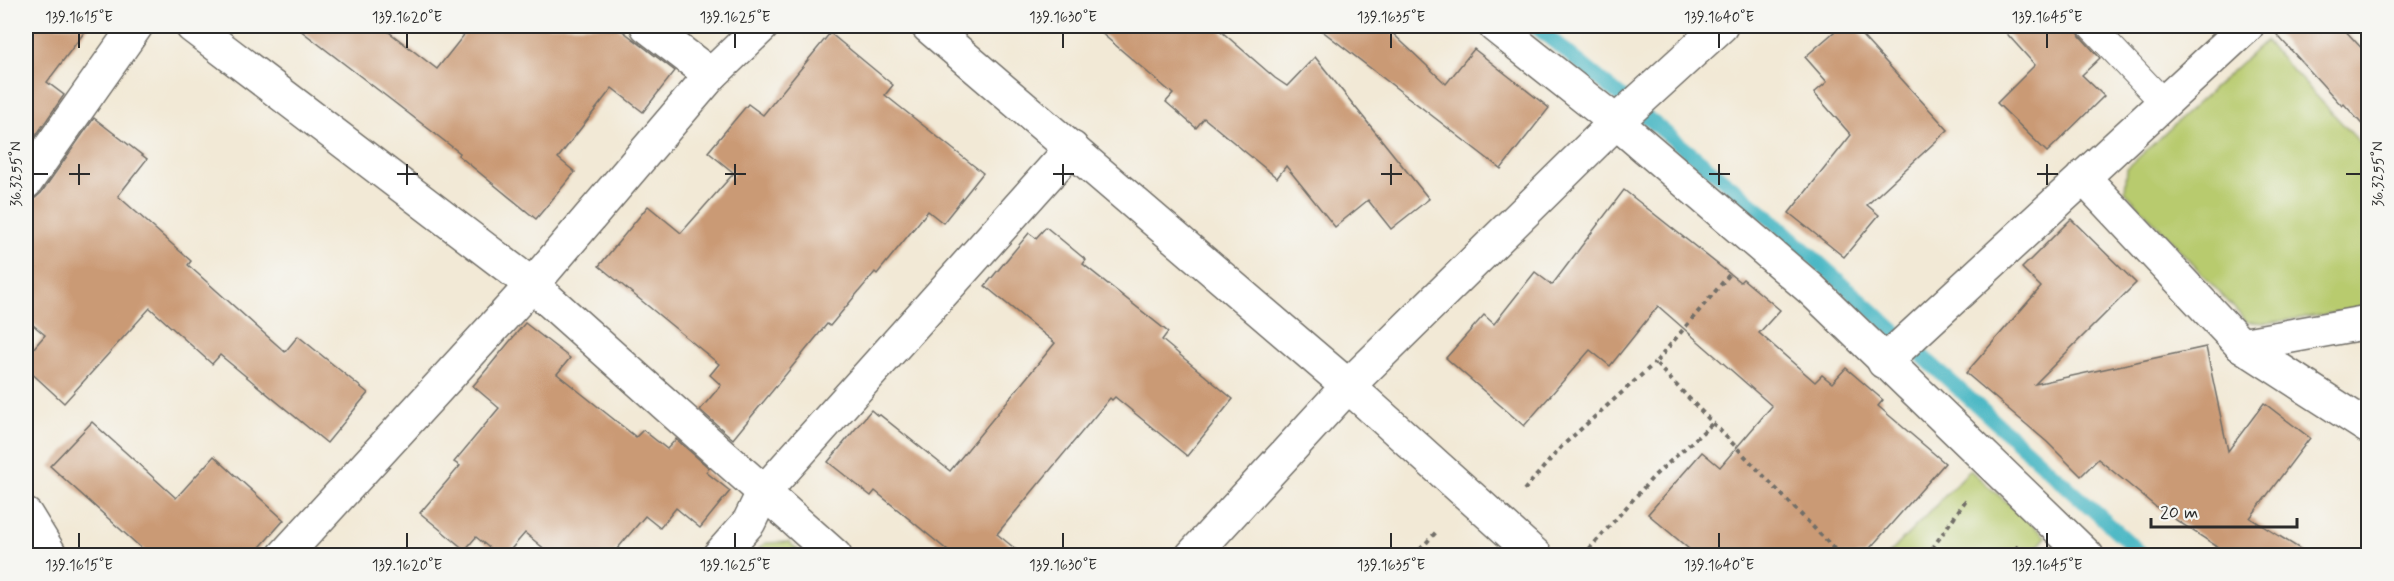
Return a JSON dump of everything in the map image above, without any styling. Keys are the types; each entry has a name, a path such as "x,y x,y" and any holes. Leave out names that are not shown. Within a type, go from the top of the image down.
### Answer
{"street":[{"path":"26,182 136,26"},
{"path":"192,26 532,285 835,555"},
{"path":"647,26 711,75"},
{"path":"284,555 532,285 711,75 762,26"},
{"path":"928,26 1348,386 1536,555"},
{"path":"1495,26 1616,122 1811,289 1884,362 2087,555"},
{"path":"1192,555 1348,386 1616,122 1721,26"},
{"path":"1884,362 2247,26"},
{"path":"719,555 749,522 763,493 1072,148"},
{"path":"2083,177 2241,345 2368,427"},
{"path":"2241,345 2368,322"},
{"path":"26,515 51,555"}],"lane":[{"path":"2091,26 2163,102"}],"path":[{"path":"1497,521 1562,446 1655,363 1756,242"},
{"path":"1655,363 1841,555"},
{"path":"1582,555 1654,476 1713,423"},
{"path":"1927,555 1970,494"},
{"path":"1414,555 1438,530"},
{"path":"2010,555 2018,546 2020,535"}],"green space":[{"path":"2265,41 2368,151 2368,308 2268,323 2247,322 2125,191 2127,168"},
{"path":"1970,470 2046,537 2030,555 1887,556"},
{"path":"789,542 803,555 753,555 765,543"}],"building":[{"path":"26,26 89,26 47,82 64,95 26,150"},
{"path":"295,26 381,26 437,69 471,26 616,26 675,71 643,112 612,88 558,158 575,172 536,219 458,155 460,153"},
{"path":"1093,26 1215,26 1287,86 1315,57 1429,199 1391,229 1368,200 1335,227 1286,166 1277,178 1204,118 1196,128 1166,102 1173,94"},
{"path":"1316,26 1385,26 1446,84 1474,49 1549,108 1501,169"},
{"path":"1841,26 1853,26 1948,130 1867,205 1879,215 1844,257 1789,213 1851,135 1814,93 1827,82 1805,57"},
{"path":"2000,26 2076,26 2080,36 2100,58 2082,75 2104,96 2047,152 1997,103 2035,65"},
{"path":"2269,26 2341,26 2368,55 2368,131 2344,104 2342,106"},
{"path":"830,33 893,85 885,95 983,173 943,223 928,211 877,274 875,272 830,326 827,324 733,439 700,410 721,385 710,375 719,364 599,266 648,206 681,233 734,173 708,152 748,104 763,115"},
{"path":"94,118 147,159 118,196 191,261 188,265 285,352 298,336 368,393 327,443 220,355 212,364 150,308 64,403 26,368 26,357 45,335 26,319 26,201 34,199 41,193"},
{"path":"1624,190 1740,282 1743,279 1780,310 1759,333 1815,382 1822,375 1832,383 1846,368 1883,400 1878,406 1945,463 1864,555 1696,555 1648,514 1702,452 1720,467 1772,406 1658,306 1610,366 1590,350 1524,426 1446,358 1484,315 1494,324 1535,272 1552,285"},
{"path":"2071,219 2136,283 2035,384 2206,347 2228,451 2264,403 2310,438 2250,518 2310,555 2230,555 2156,507 2098,459 2081,476 2047,442 1966,373 2041,287 2022,268"},
{"path":"1046,227 1086,260 1083,264 1168,332 1162,340 1233,399 1187,456 1115,397 1112,400 1110,398 997,534 1023,555 953,555 875,491 871,496 828,462 871,410 950,471 1055,343 985,286 1029,233 1036,238"},
{"path":"525,323 570,358 557,374 636,437 643,430 667,449 676,439 709,468 706,472 730,491 700,528 676,508 660,528 645,516 612,555 552,555 525,533 506,555 498,555 476,537 465,550 420,513 460,466 454,462 499,408 473,386"},
{"path":"92,422 176,498 214,456 284,520 253,555 149,555 50,466"}],"waterway":[{"path":"1535,26 1766,215 2144,556"}]}
